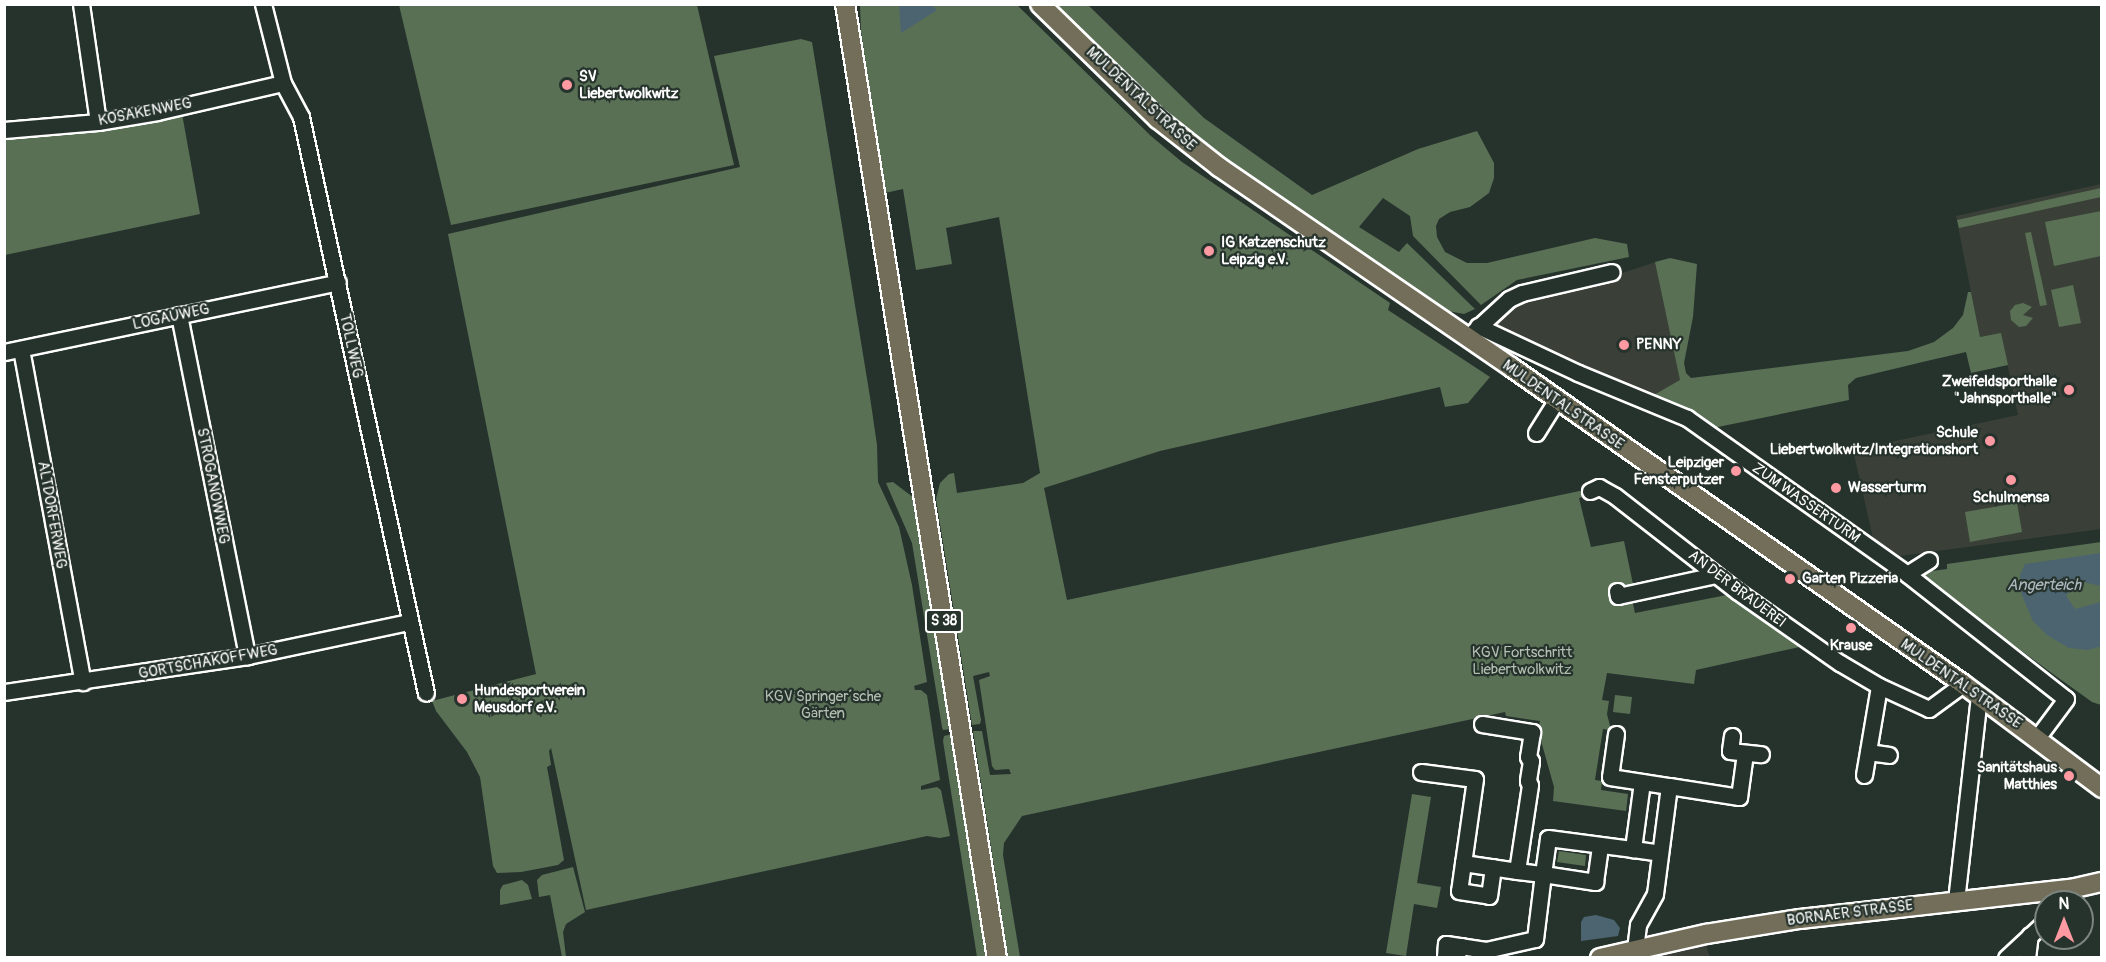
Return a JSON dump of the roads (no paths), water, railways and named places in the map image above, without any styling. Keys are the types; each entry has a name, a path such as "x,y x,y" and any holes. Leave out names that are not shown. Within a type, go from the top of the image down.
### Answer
{"main road":[{"name":"MULDENTALSTRASSE","path":"1040,4 1188,144 1262,198 1473,332 1557,401 1979,695 2102,788"},
{"name":"S 38","path":"846,6 998,957"},
{"name":"BORNAER STRASSE","path":"2084,890 2102,882"},
{"name":"BORNAER STRASSE","path":"1600,957 1706,934 1800,919 1956,901 2034,897"}],"street":[{"path":"81,4 98,122"},
{"name":"TOLLWEG","path":"263,4 283,83 301,117 426,693"},
{"name":"KOSAKENWEG","path":"4,130 98,122 157,112 283,83"},
{"path":"1473,332 1509,299 1522,293 1612,272"},
{"name":"LOGAUWEG","path":"4,352 338,282"},
{"name":"STROGANOWWEG","path":"179,315 247,657"},
{"name":"ZUM WASSERTURM","path":"1473,332 1687,418 1907,574 2066,699 2037,738"},
{"name":"ALTDORFERWEG","path":"21,349 83,682"},
{"path":"1536,433 1557,401"},
{"name":"AN DER BRAUEREI","path":"1595,489 1635,510 1715,575 1840,663 1879,686 1929,709 1963,684"},
{"path":"1907,574 1929,560"},
{"path":"1617,591 1618,596 1715,575"},
{"name":"GORTSCHAKOFFWEG","path":"4,692 247,657 409,622"},
{"path":"1864,776 1879,686"},
{"path":"1956,901 1979,695"},
{"path":"1482,724 1532,732 1528,757 1531,761 1528,781 1530,785 1517,871"},
{"path":"1616,734 1610,777 1738,797 1745,753"},
{"path":"1732,736 1730,751 1761,754"},
{"path":"1868,752 1888,755"},
{"path":"1421,771 1475,779 1459,891 1489,896 1493,867"},
{"path":"1633,849 1642,782"},
{"path":"1635,950 1638,925 1655,894 1669,786"},
{"path":"1461,946 1486,950 1535,939 1548,838 1660,853"},
{"path":"1463,863 1595,882 1600,845"},
{"path":"2006,957 2034,932"},
{"path":"2027,957 2030,935"}],"water":[{"path":"899,5 932,5 937,10 901,33"},
{"name":"Angerteich","path":"2101,553 2101,586 2083,582 2066,595 2075,609 2101,602 2101,646 2088,650 2069,648 2047,635 2033,621 2021,593 2020,575 2025,564"},
{"path":"1596,915 1614,920 1620,928 1618,936 1581,941 1581,922 1584,917"}],"place":[{"name":"SV Liebertwolkwitz","path":"567,85"},
{"name":"IG Katzenschutz Leipzig e.V.","path":"1209,251"},
{"name":"PENNY","path":"1624,345"},
{"name":"Zweifeldsporthalle \"Jahnsporthalle\"","path":"2069,390"},
{"name":"Schule Liebertwolkwitz/Integrationshort","path":"1990,441"},
{"name":"Leipziger Fensterputzer","path":"1736,471"},
{"name":"Schulmensa","path":"2011,480"},
{"name":"Wasserturm","path":"1836,488"},
{"name":"Garten Pizzeria","path":"1790,579"},
{"name":"Krause","path":"1851,628"},
{"name":"Hundesportverein Meusdorf e.V.","path":"462,699"},
{"name":"Sanitätshaus Matthies","path":"2069,776"}],"park label":[{"name":"KGV Fortschritt Liebertwolkwitz","path":"1522,660"},
{"name":"KGV Springer´sche Gärten","path":"823,704"}]}
